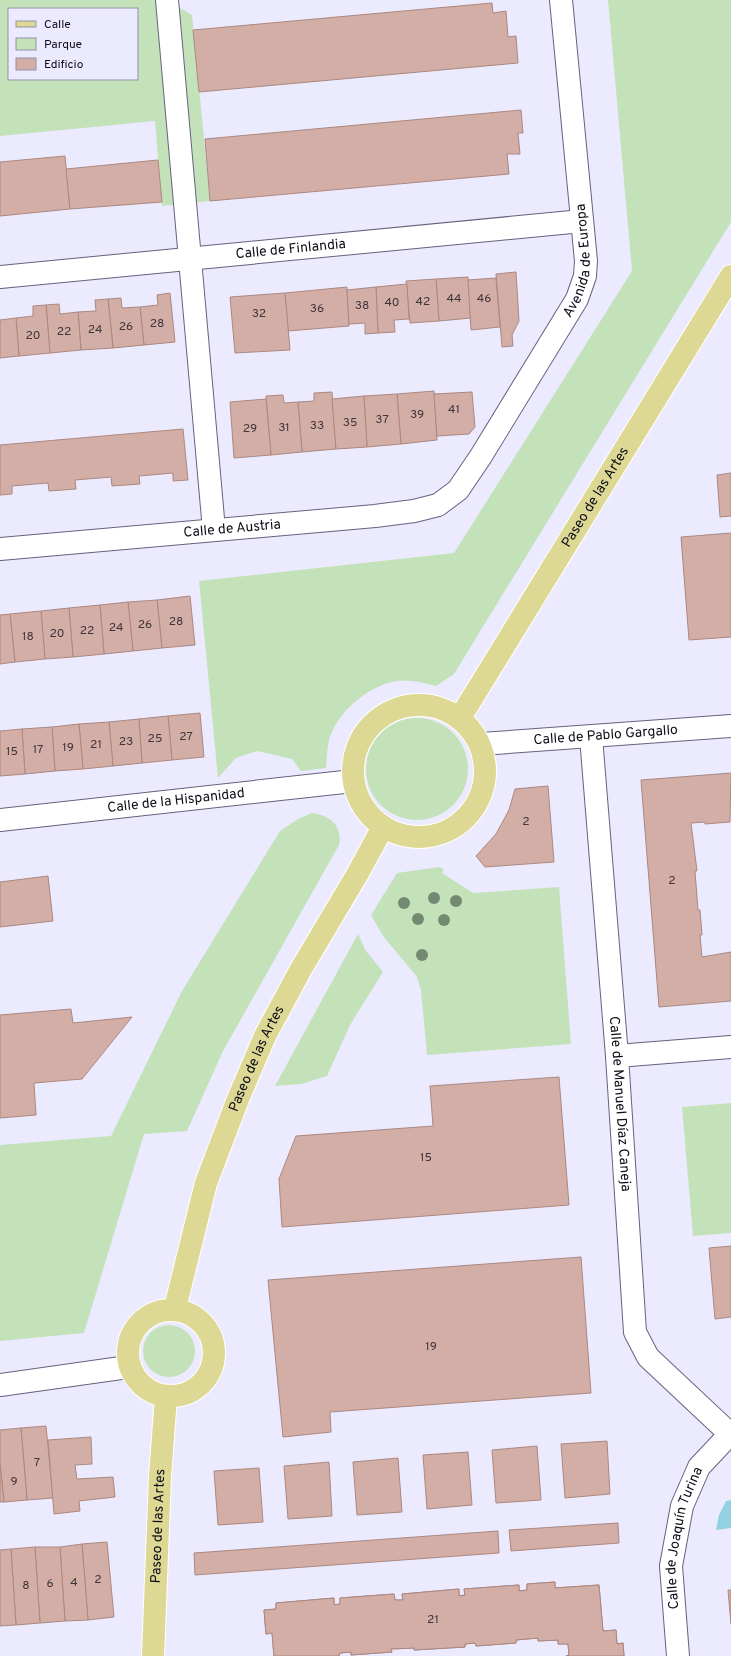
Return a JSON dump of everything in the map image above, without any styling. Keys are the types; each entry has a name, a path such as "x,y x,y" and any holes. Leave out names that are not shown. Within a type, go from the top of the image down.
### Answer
{"main road":[{"name":"Paseo de las Artes","path":"460,718 731,276"},
{"path":"402,706 435,706 460,718 481,744 486,774 477,804 457,826 432,837 406,836 383,827 362,806 353,781 353,760 360,738 376,719 402,706"},
{"name":"Paseo de las Artes","path":"175,1308 206,1183 241,1092 265,1036 383,827"},
{"path":"175,1308 194,1316 210,1331 215,1355 210,1374 191,1392 166,1397 142,1387 128,1367 127,1345 135,1327 150,1313 175,1308"},
{"name":"Paseo de las Artes","path":"153,1656 159,1543 160,1477 166,1397"}],"street":[{"path":"167,0 214,530"},
{"name":"Avenida de Europa","path":"458,490 481,456 577,299 585,276 586,261 561,0"},
{"name":"Calle de Finlandia","path":"0,277 582,221"},
{"name":"Calle de Austria","path":"0,549 375,516 414,511 438,505 458,490"},
{"name":"Calle de Pablo Gargallo","path":"481,744 545,738 591,737 731,726"},
{"name":"Calle de Manuel Díaz Caneja","path":"591,737 617,1056 635,1332 648,1357 730,1433"},
{"name":"Calle de la Hispanidad","path":"0,820 353,781"},
{"path":"617,1056 731,1047"},
{"path":"0,1385 128,1367"},
{"name":"Calle de Joaquín Turina","path":"678,1656 671,1566 682,1506 700,1467 730,1433"}],"green space":[{"path":"0,0 167,0 192,15 210,201 162,206 155,121 0,136"},
{"path":"608,0 731,0 731,222 454,674 436,686 411,681 396,681 375,688 365,694 346,710 333,730 328,743 326,768 301,771 292,759 257,751 236,758 218,778 199,581 454,553 632,271"},
{"path":"417,718 437,722 445,726 453,733 460,741 464,749 468,769 464,789 460,797 453,805 445,812 437,816 417,820 397,816 389,812 381,805 374,797 370,789 366,769 370,749 374,741 381,733 389,726 397,722"},
{"path":"312,813 324,816 334,823 339,832 339,845 223,1051 187,1131 144,1134 84,1333 0,1341 0,1145 111,1136 182,991 280,831 298,819"},
{"path":"440,867 444,870 442,873 473,893 559,887 571,1044 427,1055 421,990 417,977 383,936 371,915 397,873"},
{"path":"358,934 366,951 383,972 350,1025 327,1076 301,1084 275,1086"},
{"path":"731,1103 731,1233 693,1236 682,1107"},
{"path":"169,1325 183,1329 191,1337 195,1351 191,1365 183,1373 169,1377 155,1373 147,1365 143,1351 147,1337 155,1329"}],"water":[{"path":"731,1500 731,1528 716,1530 719,1515 726,1501"}],"building":[{"path":"492,3 493,13 506,11 508,37 516,36 518,63 199,92 193,30"},
{"path":"521,110 523,133 518,133 520,154 507,154 509,174 210,201 205,139"},
{"path":"65,156 70,209 0,216 0,162"},
{"path":"158,160 162,202 70,209 66,169"},
{"path":"516,272 519,321 512,335 513,346 502,347 496,274"},
{"path":"468,277 471,318 439,321 436,279"},
{"path":"496,278 500,327 471,330 468,280"},
{"path":"436,279 439,321 410,323 406,281"},
{"path":"407,284 409,319 394,320 395,332 378,333 376,287"},
{"path":"347,287 349,326 288,331 285,293"},
{"path":"376,287 378,333 365,334 365,323 349,324 347,290"},
{"path":"170,293 175,342 144,345 140,307 158,305 157,295"},
{"path":"285,293 290,350 235,353 230,297"},
{"path":"121,298 122,308 140,307 144,345 113,348 108,299"},
{"path":"108,299 113,348 81,350 78,312 96,311 95,300"},
{"path":"59,304 60,314 78,312 81,350 50,353 46,305"},
{"path":"46,305 50,353 19,356 16,318 33,316 33,306"},
{"path":"16,318 19,356 0,358 0,320"},
{"path":"434,391 437,440 401,444 397,394"},
{"path":"332,392 336,449 302,452 298,402 314,401 314,393"},
{"path":"472,392 475,427 469,434 437,436 434,394"},
{"path":"397,394 401,444 367,447 364,396"},
{"path":"283,395 284,403 298,402 302,452 271,455 266,396"},
{"path":"364,396 367,447 336,449 332,399"},
{"path":"266,399 271,455 234,458 230,402"},
{"path":"183,429 188,480 173,481 173,473 139,476 140,484 112,486 111,477 75,480 76,489 49,491 48,483 12,486 12,494 0,495 0,445"},
{"path":"731,473 731,516 720,517 717,475"},
{"path":"731,533 731,637 689,640 681,537"},
{"path":"190,596 195,645 162,648 157,600"},
{"path":"157,600 162,648 133,651 128,602"},
{"path":"128,602 133,651 104,654 100,605"},
{"path":"100,605 104,654 73,657 69,608"},
{"path":"69,608 73,657 45,659 41,611"},
{"path":"41,611 45,659 15,662 10,614"},
{"path":"10,614 15,662 0,664 0,615"},
{"path":"200,713 204,757 172,760 168,716"},
{"path":"168,716 172,760 142,763 139,719"},
{"path":"139,719 142,763 113,766 109,722"},
{"path":"109,722 113,766 83,769 79,724"},
{"path":"79,724 83,769 55,771 52,727"},
{"path":"52,727 55,771 25,774 22,729"},
{"path":"22,729 25,774 0,776 0,731"},
{"path":"731,773 730,822 705,824 705,822 691,823 697,871 695,871 698,910 700,910 702,957 731,952 731,1001 659,1007 641,780"},
{"path":"548,786 554,862 485,867 476,856 496,834 509,810 515,789"},
{"path":"48,876 53,921 0,927 0,882"},
{"path":"71,1009 73,1023 132,1017 82,1079 34,1083 36,1115 0,1118 0,1015"},
{"path":"559,1077 569,1205 282,1227 279,1179 296,1136 433,1126 430,1086"},
{"path":"731,1246 731,1317 715,1319 709,1248"},
{"path":"581,1257 591,1393 330,1412 331,1432 283,1437 268,1280"},
{"path":"46,1426 53,1498 27,1500 21,1428"},
{"path":"21,1428 27,1500 4,1502 0,1464 0,1430"},
{"path":"91,1437 92,1464 75,1465 77,1479 113,1477 115,1497 79,1501 80,1511 54,1514 48,1440"},
{"path":"607,1441 610,1494 565,1498 561,1444"},
{"path":"537,1446 541,1500 496,1503 492,1450"},
{"path":"468,1452 472,1505 427,1509 423,1455"},
{"path":"398,1458 402,1512 357,1515 353,1462"},
{"path":"329,1462 332,1516 288,1519 284,1466"},
{"path":"0,1464 4,1502 0,1502"},
{"path":"259,1468 263,1522 218,1525 214,1471"},
{"path":"618,1523 619,1543 511,1551 509,1530"},
{"path":"498,1531 499,1553 195,1575 194,1553"},
{"path":"107,1542 114,1617 88,1620 82,1544"},
{"path":"82,1544 88,1620 65,1621 60,1547"},
{"path":"35,1547 60,1547 65,1621 40,1623"},
{"path":"35,1547 40,1623 16,1625 11,1549"},
{"path":"11,1549 16,1625 0,1626 0,1550"},
{"path":"555,1582 555,1588 599,1585 603,1631 616,1630 617,1644 623,1643 624,1656 566,1656 569,1655 568,1644 558,1644 558,1640 538,1641 538,1638 516,1640 516,1643 476,1646 475,1643 465,1644 465,1647 414,1650 414,1648 391,1649 392,1652 351,1655 351,1652 340,1653 339,1656 274,1656 272,1633 266,1634 264,1610 276,1609 276,1603 334,1598 334,1605 340,1604 340,1598 394,1594 395,1600 403,1600 402,1594 459,1589 459,1596 465,1595 464,1589 519,1585 519,1591 527,1590 527,1584"},
{"path":"555,1582 555,1588 599,1585 603,1631 616,1630 617,1644 623,1643 624,1656 566,1656 569,1655 568,1644 558,1644 558,1640 538,1641 538,1638 516,1640 516,1643 476,1646 475,1643 465,1644 465,1647 414,1650 414,1648 391,1649 392,1652 351,1655 351,1652 340,1653 339,1656 274,1656 272,1633 266,1634 264,1610 276,1609 276,1603 334,1598 334,1605 340,1604 340,1598 394,1594 395,1600 403,1600 402,1594 459,1589 459,1596 465,1595 464,1589 519,1585 519,1591 527,1590 527,1584"},
{"path":"728,1590 731,1590 731,1624"}]}
